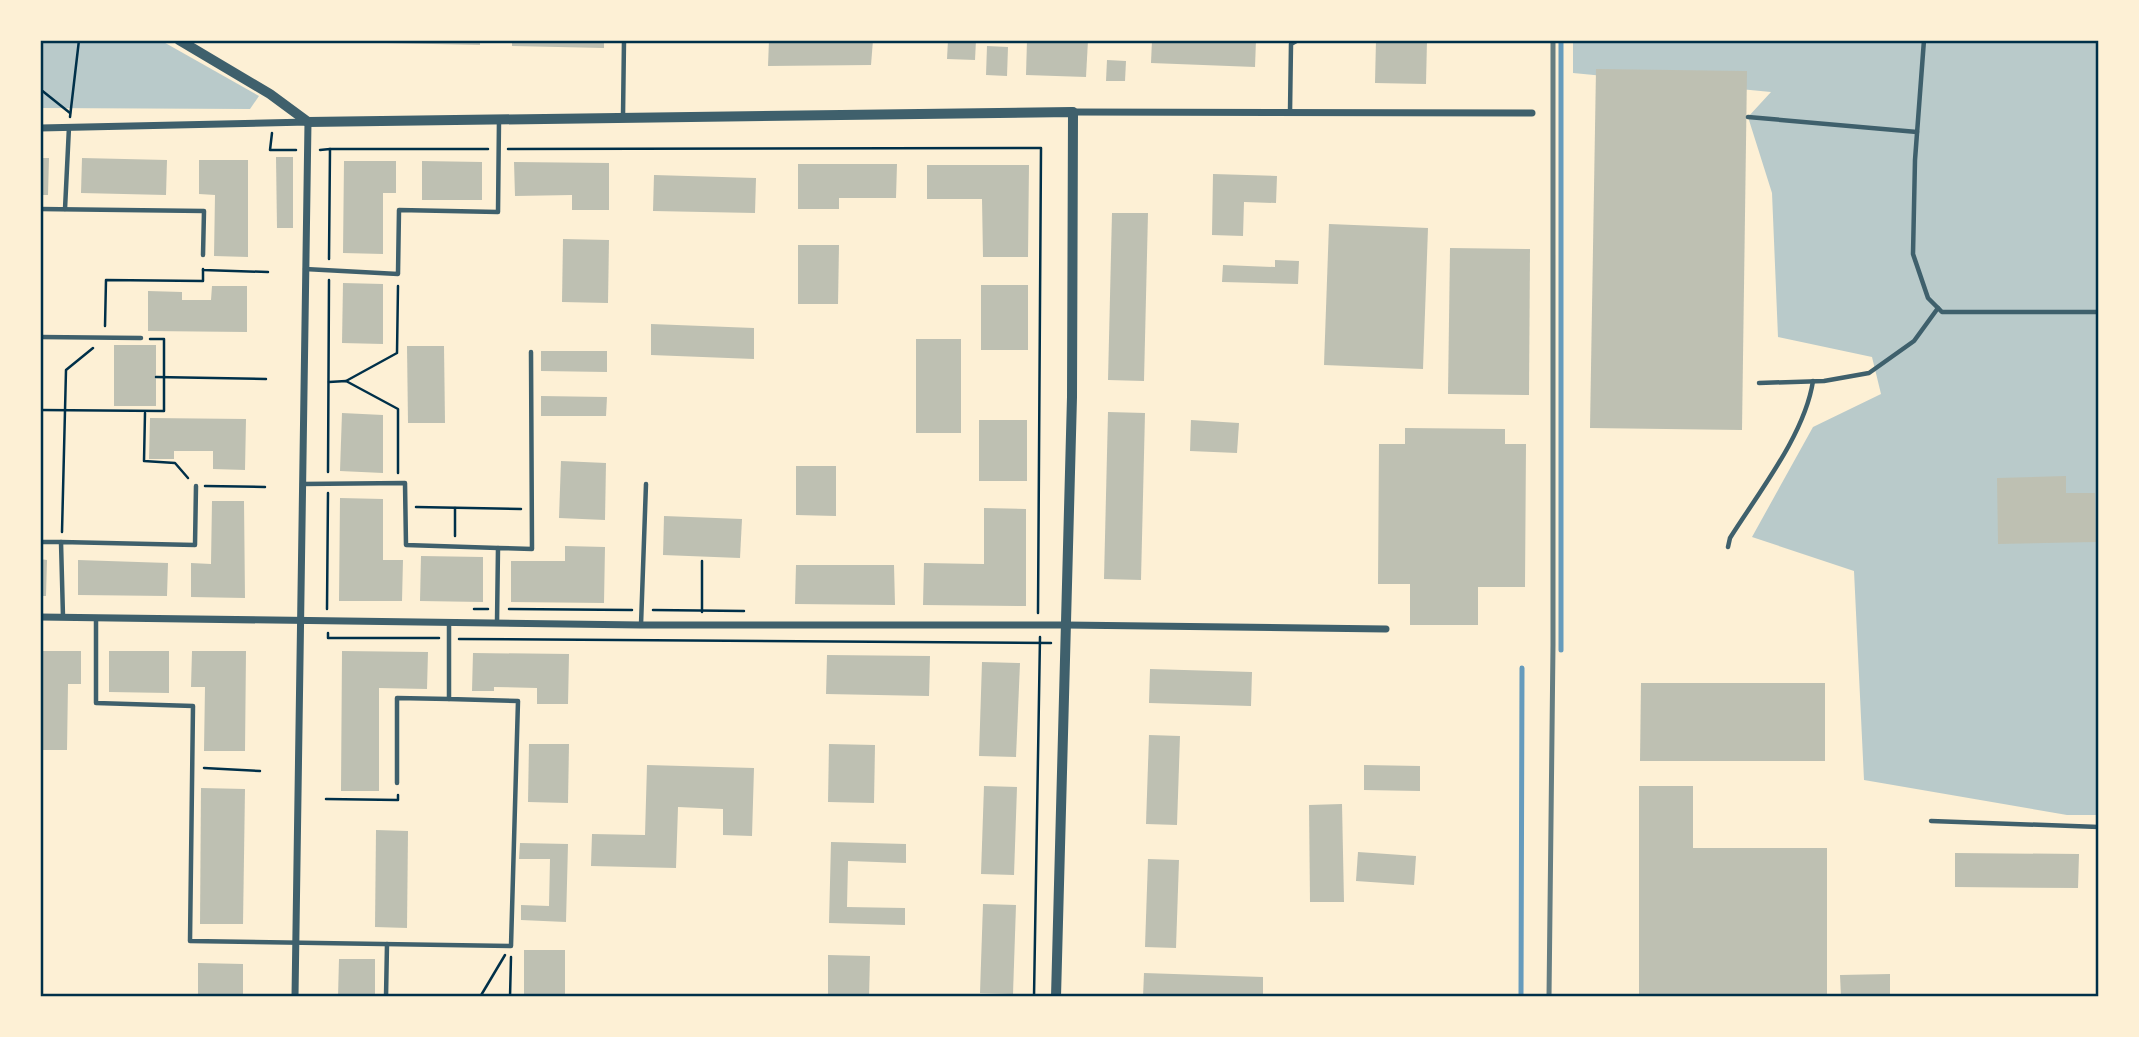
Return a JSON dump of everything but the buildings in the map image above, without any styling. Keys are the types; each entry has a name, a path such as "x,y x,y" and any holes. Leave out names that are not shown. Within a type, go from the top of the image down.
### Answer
{"street":[{"path":"179,40 270,94 308,122"},
{"path":"1056,997 1072,397 1073,112"},
{"path":"40,128 1073,112 1532,113"},
{"path":"295,997 308,122"},
{"path":"40,617 641,625 1039,625 1066,620 1386,629"}],"lane":[{"path":"623,118 624,40"},
{"path":"1290,113 1291,44 1298,40"},
{"path":"1924,40 1912,223 1913,254 1928,298 1942,312 2099,312"},
{"path":"1748,117 1917,132"},
{"path":"304,269 398,274 399,210 498,212 499,120"},
{"path":"65,209 69,127"},
{"path":"40,209 204,211 203,255"},
{"path":"1759,383 1813,381 1869,373 1914,341 1938,308"},
{"path":"40,337 141,338"},
{"path":"302,484 405,484 406,545 532,549 531,352"},
{"path":"1728,547 1730,538 1793,438 1810,402 1813,381"},
{"path":"641,625 646,484"},
{"path":"40,541 195,544 196,486"},
{"path":"61,542 63,617"},
{"path":"497,622 498,548"},
{"path":"96,618 96,704 193,706 190,941 511,946 518,701 397,698 397,783"},
{"path":"449,621 449,699"},
{"path":"1930,821 2099,827"},
{"path":"386,997 387,944"}],"path":[{"path":"40,89 70,113 79,40"},
{"path":"270,150 1041,148 1038,614 1066,620"},
{"path":"330,149 328,638 1066,643"},
{"path":"61,542 66,370 105,338 106,280 203,281 203,255"},
{"path":"203,271 268,272"},
{"path":"329,382 346,381 397,353 398,274"},
{"path":"40,410 164,411 164,339 141,338"},
{"path":"156,377 266,379"},
{"path":"346,381 398,409 398,484"},
{"path":"145,412 144,461 175,463 196,486 265,487"},
{"path":"405,507 532,509"},
{"path":"455,508 455,547"},
{"path":"702,561 703,640"},
{"path":"471,609 756,611"},
{"path":"1034,997 1039,625"},
{"path":"192,768 260,771"},
{"path":"326,799 398,800 397,783"},
{"path":"480,997 511,946"},
{"path":"510,997 511,946"}],"shaded area":[{"path":"40,40 160,40 259,96 250,109 40,108"},
{"path":"1573,40 2099,40 2099,815 2067,815 1864,780 1854,571 1752,537 1813,427 1881,394 1872,357 1778,337 1772,193 1748,117 1771,92 1573,73"}],"waterway":[{"path":"1561,40 1561,650"},
{"path":"1521,997 1522,668"}],"railway":[{"path":"1549,997 1553,645 1553,40"}]}
